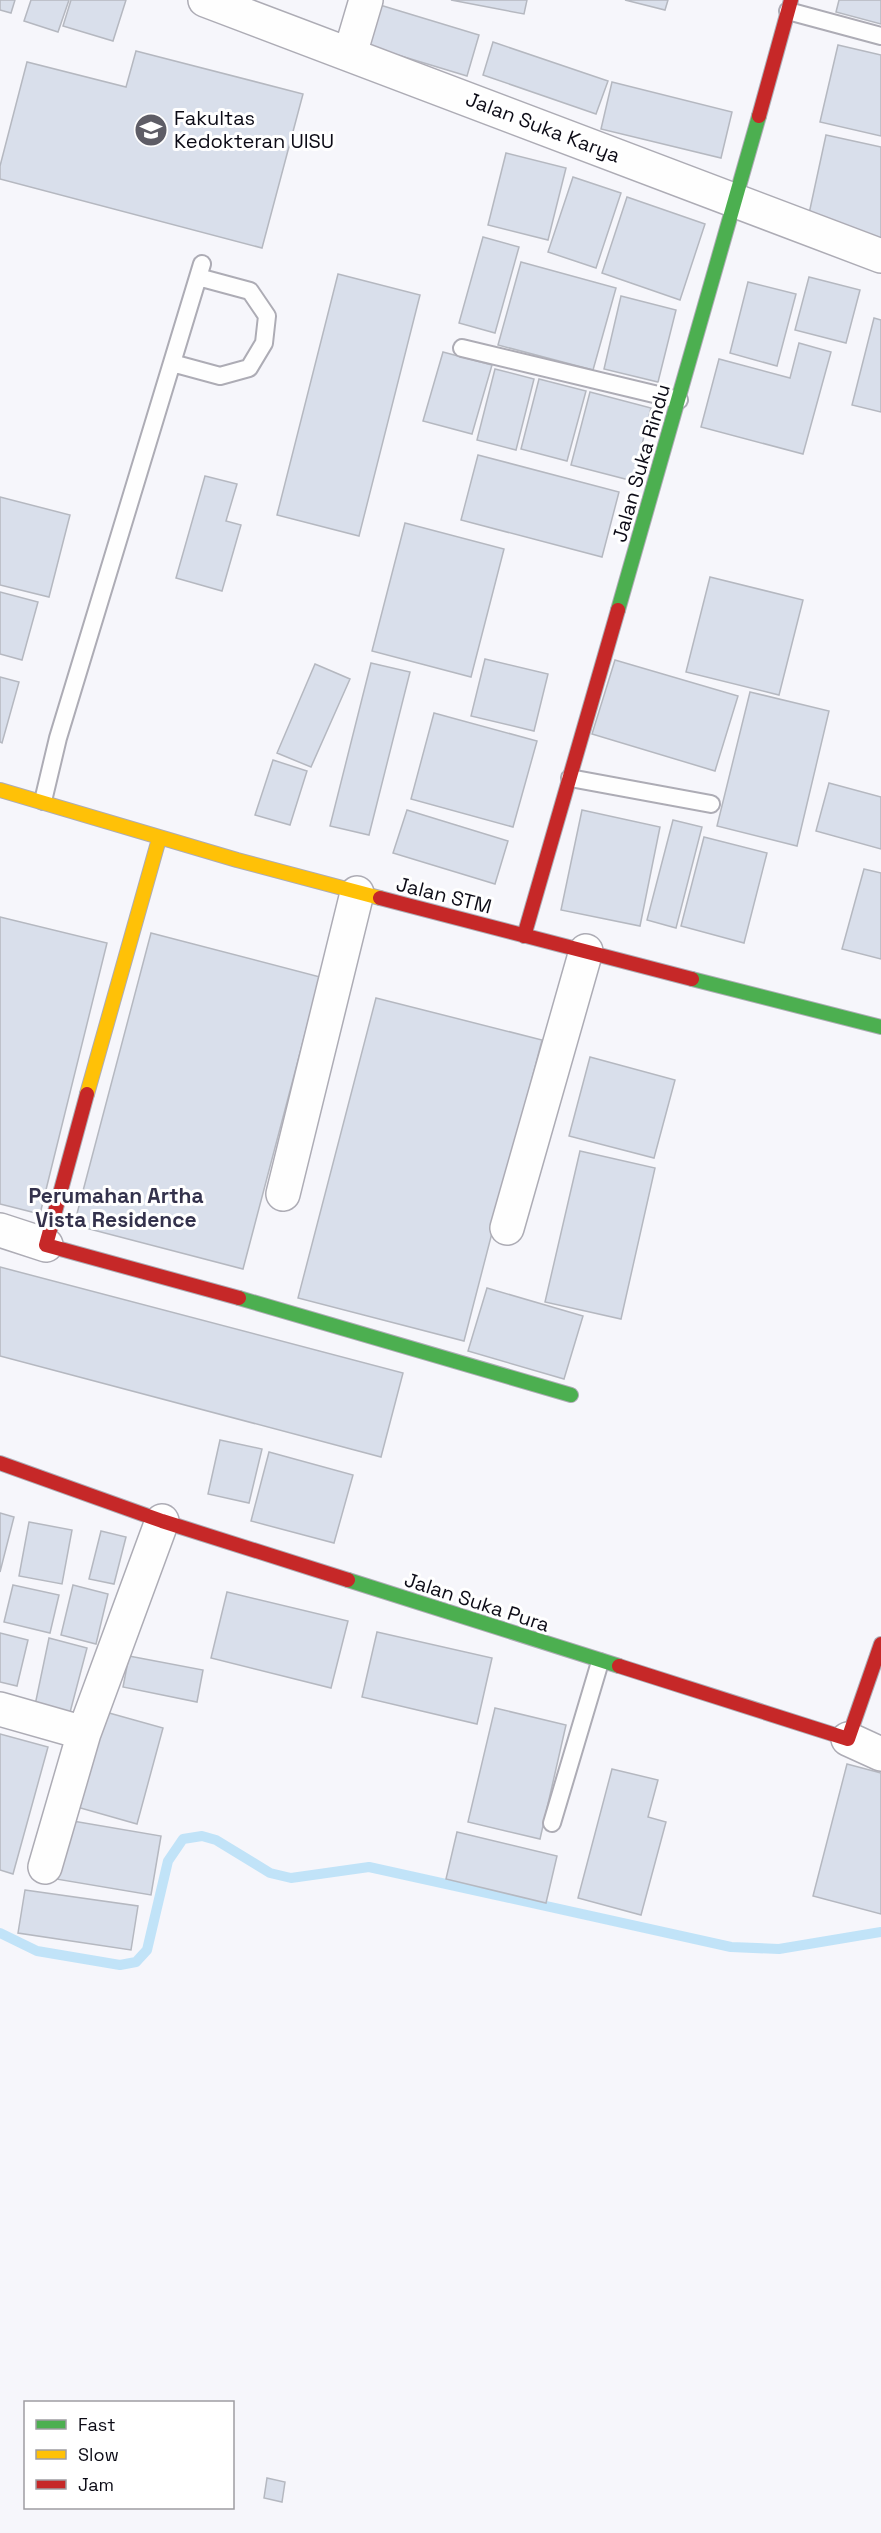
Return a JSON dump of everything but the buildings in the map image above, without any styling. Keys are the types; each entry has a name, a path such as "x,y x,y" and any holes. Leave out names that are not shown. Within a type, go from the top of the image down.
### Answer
{"street":[{"name":"Jalan Suka Karya","path":"205,0 881,256"},
{"path":"350,54 366,0"},
{"name":"Jalan Suka Rindu","path":"524,936 790,5"},
{"name":"Jalan STM","path":"0,790 43,801 159,839 357,893 881,1027"},
{"path":"46,1245 71,1147 159,839"},
{"path":"283,1194 357,893"},
{"path":"507,1228 586,951"},
{"path":"0,1230 571,1395"},
{"name":"Jalan Suka Pura","path":"0,1463 162,1521 848,1739"},
{"path":"45,1867 84,1733 162,1521"},
{"path":"881,1644 848,1739 881,1754"},
{"path":"0,1709 84,1733"}],"lane":[{"path":"790,5 881,36"},
{"path":"43,801 58,738 172,363 200,271 250,291 267,316 264,343 249,368 220,376 172,363"},
{"path":"462,348 679,400"},
{"path":"570,778 711,804"},
{"path":"552,1823 600,1662"}],"waterway":[{"path":"0,1933 37,1951 120,1965 136,1962 147,1950 168,1861 183,1839 202,1836 216,1840 270,1873 291,1878 369,1867 731,1947 779,1949 881,1932"}],"traffic: fast":[{"path":"618,610 759,116"},
{"path":"692,979 881,1027"},
{"path":"239,1298 571,1395"},
{"path":"348,1580 619,1666"}],"traffic: slow":[{"path":"0,790 237,860 380,898"},
{"path":"87,1094 159,839"}],"traffic: jam":[{"path":"759,116 791,0"},
{"path":"524,936 618,610"},
{"path":"380,898 692,979"},
{"path":"87,1094 46,1245 239,1298"},
{"path":"0,1463 162,1521 348,1580"},
{"path":"619,1666 848,1739 881,1644"}],"place":[{"name":"Fakultas Kedokteran UISU","path":"151,130"}],"district":[{"name":"Perumahan Artha Vista Residence","path":"116,1208"}]}
